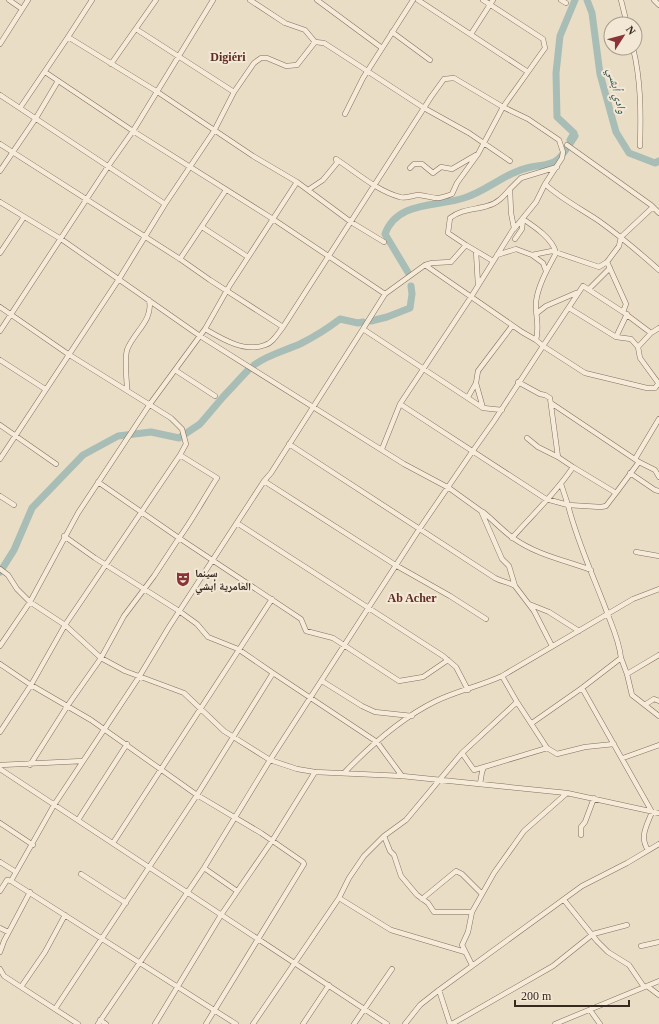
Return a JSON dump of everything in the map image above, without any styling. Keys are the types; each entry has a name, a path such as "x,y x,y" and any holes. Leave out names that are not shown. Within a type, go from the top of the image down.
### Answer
{"street":[{"path":"9,0 22,9"},
{"path":"0,44 28,0"},
{"path":"20,108 92,0"},
{"path":"111,64 156,0"},
{"path":"0,331 133,131 156,91 213,0"},
{"path":"250,0 285,23 305,30 315,42 324,43 424,108 484,142 510,161"},
{"path":"317,0 382,48"},
{"path":"345,114 368,71 413,0"},
{"path":"418,0 528,72"},
{"path":"308,190 323,180 337,163 336,159 373,184 402,198 418,195 432,199 442,198 452,194 457,183 478,154 503,107 545,48 543,39 492,2 483,0"},
{"path":"561,0 566,3"},
{"path":"621,0 625,16"},
{"path":"654,0 659,5"},
{"path":"471,34 492,2"},
{"path":"136,29 234,92"},
{"path":"392,32 430,60"},
{"path":"68,37 156,91 214,131 297,182 351,222 384,242"},
{"path":"0,459 119,279 165,204 214,131 227,109 234,92 257,60 267,58 286,66 297,65 315,42"},
{"path":"636,56 641,106 640,146"},
{"path":"45,72 133,131 273,219 385,294"},
{"path":"205,329 238,346 251,346 265,345 283,327 351,222 373,184 439,84 444,79 448,78 461,81 503,107 528,119 559,140 563,152 562,158 545,184 536,202 514,228 471,297 400,404 382,449"},
{"path":"0,171 36,118 58,81"},
{"path":"0,95 109,165 165,204"},
{"path":"0,144 283,327"},
{"path":"567,146 653,207 659,213"},
{"path":"410,168 414,164 422,164 433,173 441,167 452,169 478,154"},
{"path":"493,261 448,233 450,218 459,211 489,206 500,200 521,178 556,167"},
{"path":"0,646 30,602 64,536 98,482 150,404 205,329 226,291 297,182"},
{"path":"545,184 554,192 622,237 659,270"},
{"path":"510,189 511,213 516,249"},
{"path":"180,259 226,190"},
{"path":"0,202 61,239 200,336 314,406 404,464 449,488 482,511 512,538 546,555 591,570"},
{"path":"532,254 552,251 599,267 607,262 619,246 622,237 653,207"},
{"path":"0,253 24,217"},
{"path":"515,239 522,229 523,219"},
{"path":"523,219 533,226 554,246 556,253 546,271 536,303 539,329 536,340"},
{"path":"202,227 248,257"},
{"path":"11,881 33,845 54,805 139,677 179,611 264,481 272,473 385,294 425,265 432,263 452,262 466,245"},
{"path":"497,255 516,249 532,254 543,262 546,271"},
{"path":"476,251 478,286"},
{"path":"607,262 626,304 625,313 616,337"},
{"path":"425,265 512,326 536,340 585,373 609,380 657,389 659,383 640,358 638,347 631,340 616,337 569,308"},
{"path":"589,289 610,268"},
{"path":"106,1024 99,1022 204,868 270,760 397,566 420,528 502,410 518,382 569,308 576,293 583,286 589,289 625,313 651,333"},
{"path":"537,313 546,306 576,293"},
{"path":"127,390 127,352 148,316 150,305 149,300"},
{"path":"0,307 68,354 150,404 176,422 182,429 186,444 107,566 65,625 31,685 0,732"},
{"path":"468,397 476,383 478,372 512,326"},
{"path":"638,347 651,333 659,328"},
{"path":"363,329 483,408 502,410"},
{"path":"0,360 45,390"},
{"path":"175,370 215,396"},
{"path":"518,382 550,398 552,403 558,457"},
{"path":"476,383 483,408"},
{"path":"552,403 637,461 655,470 659,477"},
{"path":"400,404 546,500 568,506 606,506 630,473 659,419"},
{"path":"0,425 16,434 56,464"},
{"path":"527,438 538,447 558,457 616,493"},
{"path":"289,444 495,578 515,586"},
{"path":"30,765 101,658 124,616 154,576 198,511 206,494 217,478 180,455"},
{"path":"512,538 561,484 573,467"},
{"path":"630,473 654,490 659,491"},
{"path":"264,481 397,566 450,596 486,619"},
{"path":"98,482 301,619 306,631 333,638 400,681 423,677 448,660"},
{"path":"561,484 580,547 591,570 620,646 620,658 627,674 632,695 634,698 646,704 659,716"},
{"path":"0,496 14,505"},
{"path":"482,511 502,559 509,566 515,586 529,604 552,646"},
{"path":"237,523 448,660 456,667 468,690"},
{"path":"64,536 107,566 179,611 197,624 208,637 238,649 377,742 402,776"},
{"path":"636,552 659,556"},
{"path":"0,568 8,575 17,589 30,602 65,625 101,658 113,666 163,687 178,690 233,738 270,760 297,769 315,772 345,772 402,776 438,781 567,793 659,813"},
{"path":"345,772 377,742 435,701 456,692 468,690 502,676 633,599 659,590"},
{"path":"113,843 272,599"},
{"path":"529,604 549,612 579,631"},
{"path":"627,674 659,655"},
{"path":"532,723 582,688 620,658"},
{"path":"0,664 31,685 68,706 127,744 197,795 235,817 303,862 304,864 206,1024"},
{"path":"55,1009 103,939 149,866 197,795 273,673"},
{"path":"502,676 547,748 557,754 585,747 614,744"},
{"path":"322,681 362,706 375,712 412,716"},
{"path":"582,688 652,812"},
{"path":"646,704 654,699 659,701"},
{"path":"253,1024 339,898 358,865 384,836 406,820 462,753 517,702"},
{"path":"78,820 127,744"},
{"path":"622,758 659,745"},
{"path":"462,753 474,770 547,748"},
{"path":"0,765 30,765 83,761"},
{"path":"480,784 484,767"},
{"path":"0,769 387,1024"},
{"path":"155,1024 221,915 272,841 315,772"},
{"path":"472,965 462,945 468,932 472,912 494,874 524,831 567,793"},
{"path":"581,835 581,827 587,818 594,798"},
{"path":"648,850 644,844 643,833 652,812"},
{"path":"0,823 33,845"},
{"path":"384,836 390,851 394,855 401,876 422,899 428,903 434,912 472,912"},
{"path":"405,1024 420,1005 439,990 582,886 659,844"},
{"path":"0,862 16,872"},
{"path":"204,868 237,891"},
{"path":"422,899 456,871 462,874 482,894"},
{"path":"81,874 126,903"},
{"path":"0,891 7,880 11,881 236,1024"},
{"path":"0,952 8,932 30,892"},
{"path":"339,898 391,930 465,952"},
{"path":"564,900 608,952 626,963 646,986 659,995"},
{"path":"21,987 45,952 65,915"},
{"path":"439,990 451,1024 553,966 593,934 627,925"},
{"path":"0,928 8,932"},
{"path":"641,946 659,942"},
{"path":"0,969 4,976 78,1024"},
{"path":"354,1024 392,969"},
{"path":"555,1024 659,981"},
{"path":"303,1024 328,985"},
{"path":"590,1010 600,1024"}],"waterway":[{"path":"570,140 574,133 557,117 556,73 560,36 575,0"},
{"name":"وادي أبشي","path":"587,0 592,13 600,74 616,132 629,153 655,163 659,161"},
{"path":"409,274 385,234 391,223 398,216 408,210 418,207 464,198 481,191 522,169 554,162 561,156 575,136"},
{"path":"371,321 387,317 410,308 412,294 411,286"},
{"path":"254,365 270,356 294,347 340,319 358,323 363,322"},
{"path":"0,572 14,550 32,508 83,455 118,436 151,432 179,438 200,424 249,369"}],"place":[{"name":"سينما العامرية أبشي","path":"183,579"}],"district":[{"name":"Digiéri","path":"228,57"},
{"name":"Ab Acher","path":"412,598"}]}
